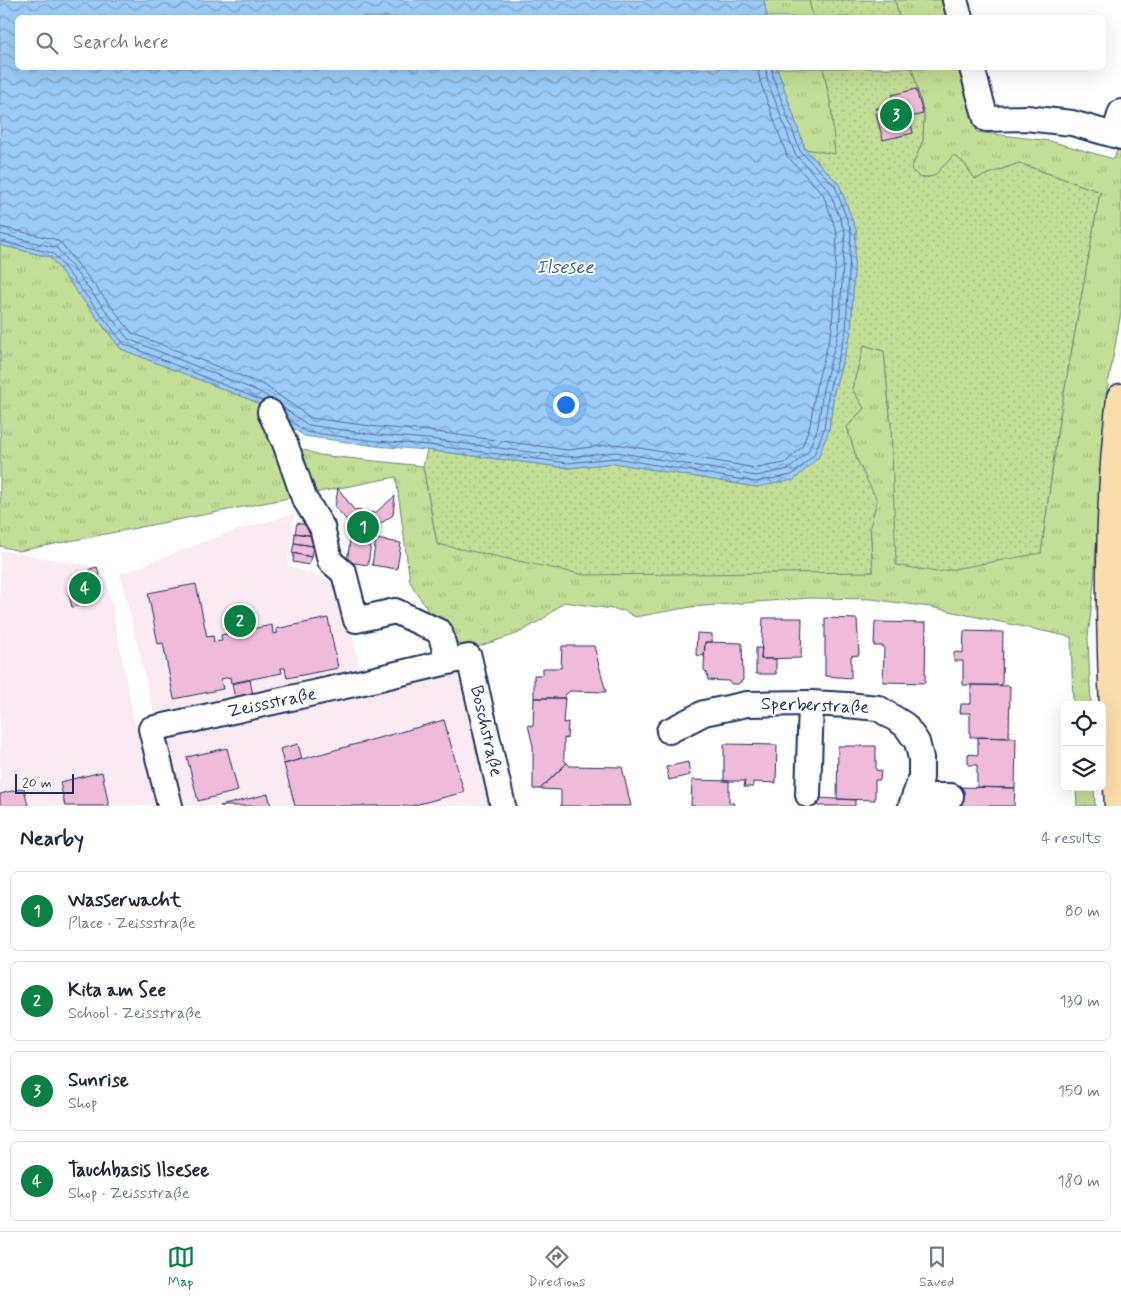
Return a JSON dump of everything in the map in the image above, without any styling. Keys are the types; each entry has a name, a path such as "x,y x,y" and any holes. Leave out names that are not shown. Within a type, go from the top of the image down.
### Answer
{"main road":[{"path":"1119,806 1113,711 1110,585 1116,441 1121,398"}],"street":[{"path":"955,0 959,15"},
{"path":"973,70 986,119 1026,118 1072,123 1118,136 1121,112"},
{"name":"Boschstraße","path":"270,412 285,443 304,498 322,527 330,561 344,573 356,620 395,611 440,632 459,660 503,806"},
{"name":"Zeissstraße","path":"170,806 151,729 459,660"},
{"path":"808,796 811,703"},
{"name":"Sperberstraße","path":"669,731 704,713 747,704 811,703 878,708 905,725 915,738 921,758 920,778 913,801"},
{"path":"913,801 952,796"}],"shaded area":[{"path":"295,513 288,565 341,584 362,676 156,723 120,574 224,534"},
{"path":"0,550 104,568 139,743 466,663 499,806 0,806"}],"green space":[{"path":"764,0 809,0 813,15 767,15"},
{"path":"809,0 895,0 899,15 813,15"},
{"path":"895,0 943,0 947,15 899,15"},
{"path":"778,70 823,70 831,105 836,155 805,149"},
{"path":"823,70 913,70 924,114 923,140 911,169 920,178 934,176 954,155 964,163 975,179 1019,163 1100,192 1058,426 1041,553 937,572 896,565 891,426 884,351 864,345 852,389 864,408 847,427 857,460 877,500 870,527 873,572 585,575 437,544 423,466 427,450 569,468 614,463 756,487 829,430 834,391 851,332 856,230 839,184 805,149 835,154 831,105"},
{"path":"913,70 961,70 977,132 1050,141 1114,159 1121,137 1121,313 1106,396 1094,583 1088,638 1091,701 1073,701 1071,637 930,607 871,599 810,598 691,607 635,617 625,611 564,602 543,619 517,634 455,654 410,582 396,477 19,551 0,546 0,245 50,257 121,349 256,402 285,443 319,455 423,466 437,544 873,572 870,527 876,500 857,460 847,427 864,408 852,389 863,345 884,351 891,426 1041,553 1058,426 1100,192 1019,163 975,179 964,163 934,176 920,178 911,169 923,140 924,114"},
{"path":"1076,791 1094,791 1095,806 1077,806"}],"water":[{"name":"Ilsesee","path":"0,0 764,0 767,15 15,15 15,70 778,70 805,149 839,184 856,230 851,332 834,391 829,430 818,458 794,480 756,487 614,463 569,468 304,436 256,402 121,349 50,257 0,245"}],"building":[{"path":"916,89 923,114 909,117 913,133 883,140 875,109 894,104 892,95"},
{"path":"338,488 354,510 375,513 395,496 393,515 373,529 368,565 347,562 352,526 335,507"},
{"path":"297,523 316,527 314,536 295,533"},
{"path":"295,533 314,536 313,546 294,543"},
{"path":"376,539 401,543 397,569 372,565"},
{"path":"294,543 313,546 311,557 292,553"},
{"path":"294,553 311,557 309,565 293,562"},
{"path":"97,567 102,584 95,586 98,596 79,601 80,605 72,607 68,591 75,589 72,578 91,573 90,569"},
{"path":"196,584 207,637 213,636 214,642 222,641 221,635 272,625 273,634 278,633 276,629 328,618 338,668 287,678 285,668 281,668 282,673 231,683 230,677 221,679 223,689 174,699 163,643 158,644 148,593"},
{"path":"763,618 802,618 801,658 761,659"},
{"path":"825,618 857,619 859,655 851,656 851,678 825,676"},
{"path":"875,622 926,623 925,683 883,682 884,646 874,646"},
{"path":"964,631 1003,632 1002,685 963,685 963,661 954,661 954,652 963,653"},
{"path":"697,633 712,634 712,642 705,642 704,656 696,655"},
{"path":"705,642 742,643 743,680 738,684 732,684 728,681 708,680 707,673 704,670"},
{"path":"562,646 594,646 606,692 570,691 565,695 565,698 534,698 534,675 543,675 543,668 561,668"},
{"path":"756,648 762,648 761,659 776,659 776,674 756,674"},
{"path":"250,680 254,700 236,703 232,684"},
{"path":"971,685 1010,686 1009,738 970,737 970,713 960,713 961,704 971,704"},
{"path":"534,698 565,698 563,723 568,722 567,739 564,738 564,760 567,763 540,789 533,789 533,746 528,725 533,726"},
{"path":"444,720 464,792 411,806 295,806 284,764"},
{"path":"978,737 1016,738 1015,788 977,787 977,765 968,765 968,754 978,755"},
{"path":"298,744 302,759 284,764 280,749"},
{"path":"724,744 777,745 776,783 753,782 753,787 744,787 745,781 724,781"},
{"path":"838,746 876,746 876,770 881,771 880,780 875,780 875,800 837,799"},
{"path":"227,748 238,791 198,801 187,757"},
{"path":"688,762 690,775 669,780 666,767"},
{"path":"567,763 570,766 622,767 631,806 561,806 561,790 540,789"},
{"path":"102,772 109,806 65,806 60,782"},
{"path":"692,780 729,781 729,803 734,803 734,806 691,806"},
{"path":"952,787 1015,788 1014,806 951,806"},
{"path":"24,788 28,806 0,806 0,794"},
{"path":"268,794 271,806 220,806"},
{"path":"818,798 855,800 855,806 818,806"}],"place":[{"name":"Sunrise","path":"896,115"},
{"name":"Wasserwacht","path":"363,527"},
{"name":"Tauchbasis Ilsesee","path":"85,588"},
{"name":"Kita am See","path":"240,621"}]}
